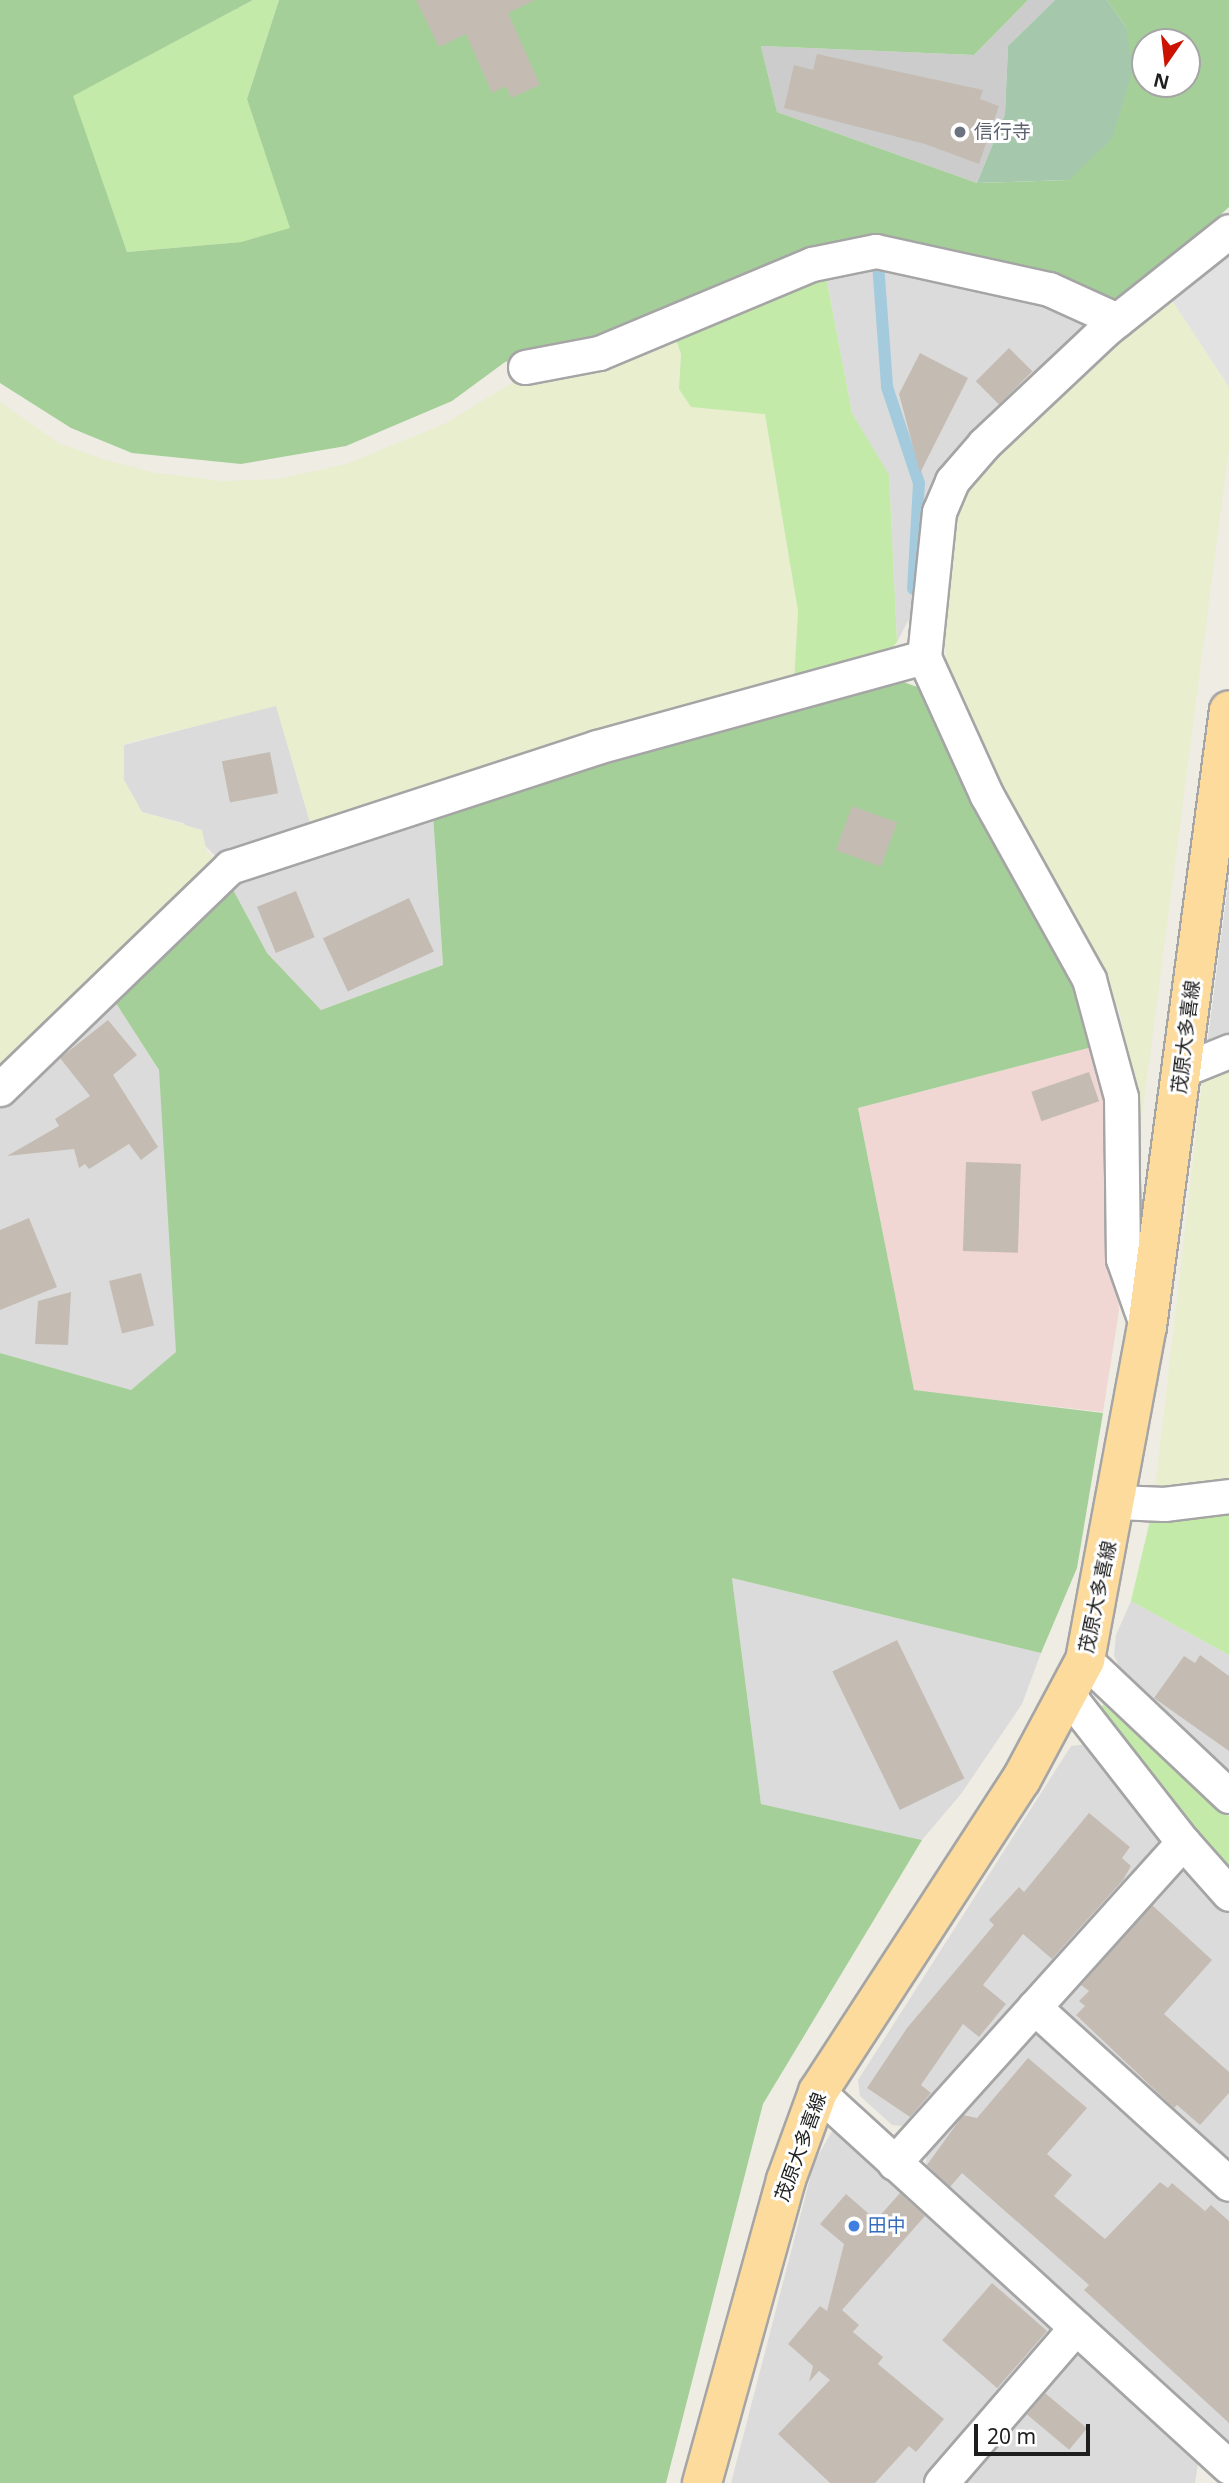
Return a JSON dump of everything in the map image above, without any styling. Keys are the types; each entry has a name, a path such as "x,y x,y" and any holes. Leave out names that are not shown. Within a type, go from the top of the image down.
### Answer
{"main road":[{"name":"茂原大多喜線","path":"702,2483 786,2180 818,2092 1021,1780 1085,1660 1117,1502 1147,1327 1229,710"}],"street":[{"path":"1147,1327 1123,1259 1121,1097 1089,979 987,796 924,657 939,513 952,481 984,444 1117,320 1229,231"},
{"path":"525,368 599,352 812,264 876,251 1049,289 1117,320"},
{"path":"0,1089 230,867 597,747 924,657"},
{"path":"1182,1070 1229,1051"},
{"path":"1117,1502 1164,1504 1229,1496"},
{"path":"1085,1660 1229,1796"},
{"path":"1068,1695 1183,1842 1229,1894"},
{"path":"894,2162 1183,1842"},
{"path":"1034,2007 1229,2183"},
{"path":"818,2092 1076,2327 1219,2471"},
{"path":"941,2483 1076,2327"}],"shaded area":[{"path":"1028,0 1055,0 1008,46 1005,114 977,183 777,112 761,46 974,55"},
{"path":"1229,240 1229,387 1166,291"},
{"path":"877,257 1103,319 1010,395 949,470 918,602 897,642 889,476 852,413 824,266"},
{"path":"276,705 312,829 220,861 183,823 142,812 124,780 124,745"},
{"path":"433,815 443,965 321,1010 267,953 230,884"},
{"path":"1229,877 1229,1065 1203,1075"},
{"path":"112,997 159,1070 169,1176 177,1352 131,1390 0,1353 0,1103"},
{"path":"1096,1046 1108,1115 1119,1311 1103,1412 914,1391 858,1108"},
{"path":"732,1578 1041,1653 1022,1704 961,1794 922,1840 761,1804"},
{"path":"1131,1601 1229,1655 1229,1777 1127,1682 1114,1656 1116,1635"},
{"path":"1088,1744 1161,1827 1160,1854 912,2127 892,2125 860,2096 858,2080 1071,1746"},
{"path":"1171,1867 1200,1870 1229,1903 1229,2170 1061,2018 1061,1993"},
{"path":"1028,2030 1048,2032 1229,2197 1229,2441 926,2167 927,2138"},
{"path":"836,2124 1057,2320 1053,2343 928,2483 731,2483 814,2163"},
{"path":"1093,2355 1200,2451 1195,2483 954,2483 1066,2356"}],"green space":[{"path":"0,0 253,0 73,96 127,252 241,242 290,228 247,99 279,0 1028,0 974,55 761,46 777,112 977,183 1069,180 1126,27 1107,0 1229,0 1229,207 1117,310 879,243 652,327 505,362 452,401 346,446 241,464 132,453 71,428 0,383"},
{"path":"253,0 279,0 247,99 291,229 241,242 127,252 72,96"},
{"path":"1055,0 1107,0 1126,27 1131,77 1112,139 1069,180 977,183 1005,114 1008,46"},
{"path":"824,266 852,413 889,475 897,642 882,659 794,682 798,611 765,414 691,407 679,389 681,354 673,331"},
{"path":"1166,291 1229,387 1229,448 1135,1171 1134,1087 1120,1013 1072,913 974,745 949,683 942,617 948,526 964,482"},
{"path":"673,331 681,354 679,389 765,414 798,611 794,682 312,829 276,706 124,744 124,780 142,812 202,830 207,853 220,861 0,1077 0,402 59,443 102,459 156,473 223,481 278,479 346,464 444,424 512,383"},
{"path":"892,678 926,690 967,793 1042,915 1086,1006 1096,1046 858,1108 914,1390 1103,1413 1077,1568 1041,1653 732,1578 761,1804 922,1840 763,2104 666,2483 0,2483 0,1353 131,1390 176,1352 159,1070 112,997 230,884 267,953 321,1010 443,965 433,815"},
{"path":"1229,1065 1229,1482 1155,1489 1203,1075"},
{"path":"1229,1504 1229,1655 1131,1601 1152,1512"},
{"path":"1103,1704 1229,1816 1229,1874 1097,1720"}],"building":[{"path":"416,0 535,0 508,13 540,85 511,98 506,86 492,93 466,34 439,47"},
{"path":"817,54 983,90 980,99 999,106 979,164 925,144 784,108 794,65 813,70"},
{"path":"1009,348 1032,371 999,405 976,381"},
{"path":"920,353 968,378 920,473 899,394"},
{"path":"270,752 278,793 230,803 222,761"},
{"path":"852,806 897,822 881,867 836,850"},
{"path":"296,891 315,937 276,953 257,907"},
{"path":"409,898 434,951 348,992 323,938"},
{"path":"108,1020 137,1055 113,1075 158,1147 141,1160 129,1144 89,1169 85,1164 79,1168 74,1149 7,1156 59,1126 55,1119 90,1096 60,1058"},
{"path":"1089,1072 1099,1101 1041,1121 1031,1092"},
{"path":"966,1162 1021,1164 1018,1253 963,1251"},
{"path":"29,1218 57,1287 0,1310 0,1230"},
{"path":"141,1273 154,1325 122,1333 109,1281"},
{"path":"71,1292 68,1345 35,1344 38,1301"},
{"path":"897,1640 965,1778 900,1810 832,1672"},
{"path":"1200,1655 1229,1676 1229,1751 1154,1698 1184,1656 1195,1663"},
{"path":"1089,1813 1130,1847 1122,1858 1131,1866 1123,1880 1052,1959 1023,1934 983,1985 1006,2004 979,2037 963,2024 921,2085 931,2093 910,2117 867,2088 907,2028 994,1925 989,1920 1019,1887 1024,1892"},
{"path":"1152,1905 1212,1960 1164,2014 1229,2072 1229,2093 1200,2125 1177,2105 1174,2108 1076,2015 1085,2006 1079,2001 1089,1991 1081,1985"},
{"path":"1028,2058 1087,2108 1047,2154 1072,2175 1054,2196 1105,2239 1160,2182 1168,2188 1172,2183 1205,2211 1211,2205 1229,2221 1229,2423 1084,2290 1089,2285 962,2173 950,2187 927,2165 963,2115 977,2118"},
{"path":"900,2193 925,2216 842,2310 859,2325 853,2332 883,2357 878,2364 944,2419 916,2452 909,2446 875,2483 830,2483 778,2434 830,2380 819,2371 809,2382 813,2366 788,2344 820,2306 827,2311 844,2244 820,2224 846,2194 876,2220"},
{"path":"992,2283 1047,2331 997,2388 942,2340"},
{"path":"1045,2393 1087,2428 1069,2450 1027,2414"}],"waterway":[{"path":"878,263 887,387 919,483 913,589"}],"place":[{"name":"信行寺","path":"960,132"},
{"name":"田中","path":"854,2226"}]}
